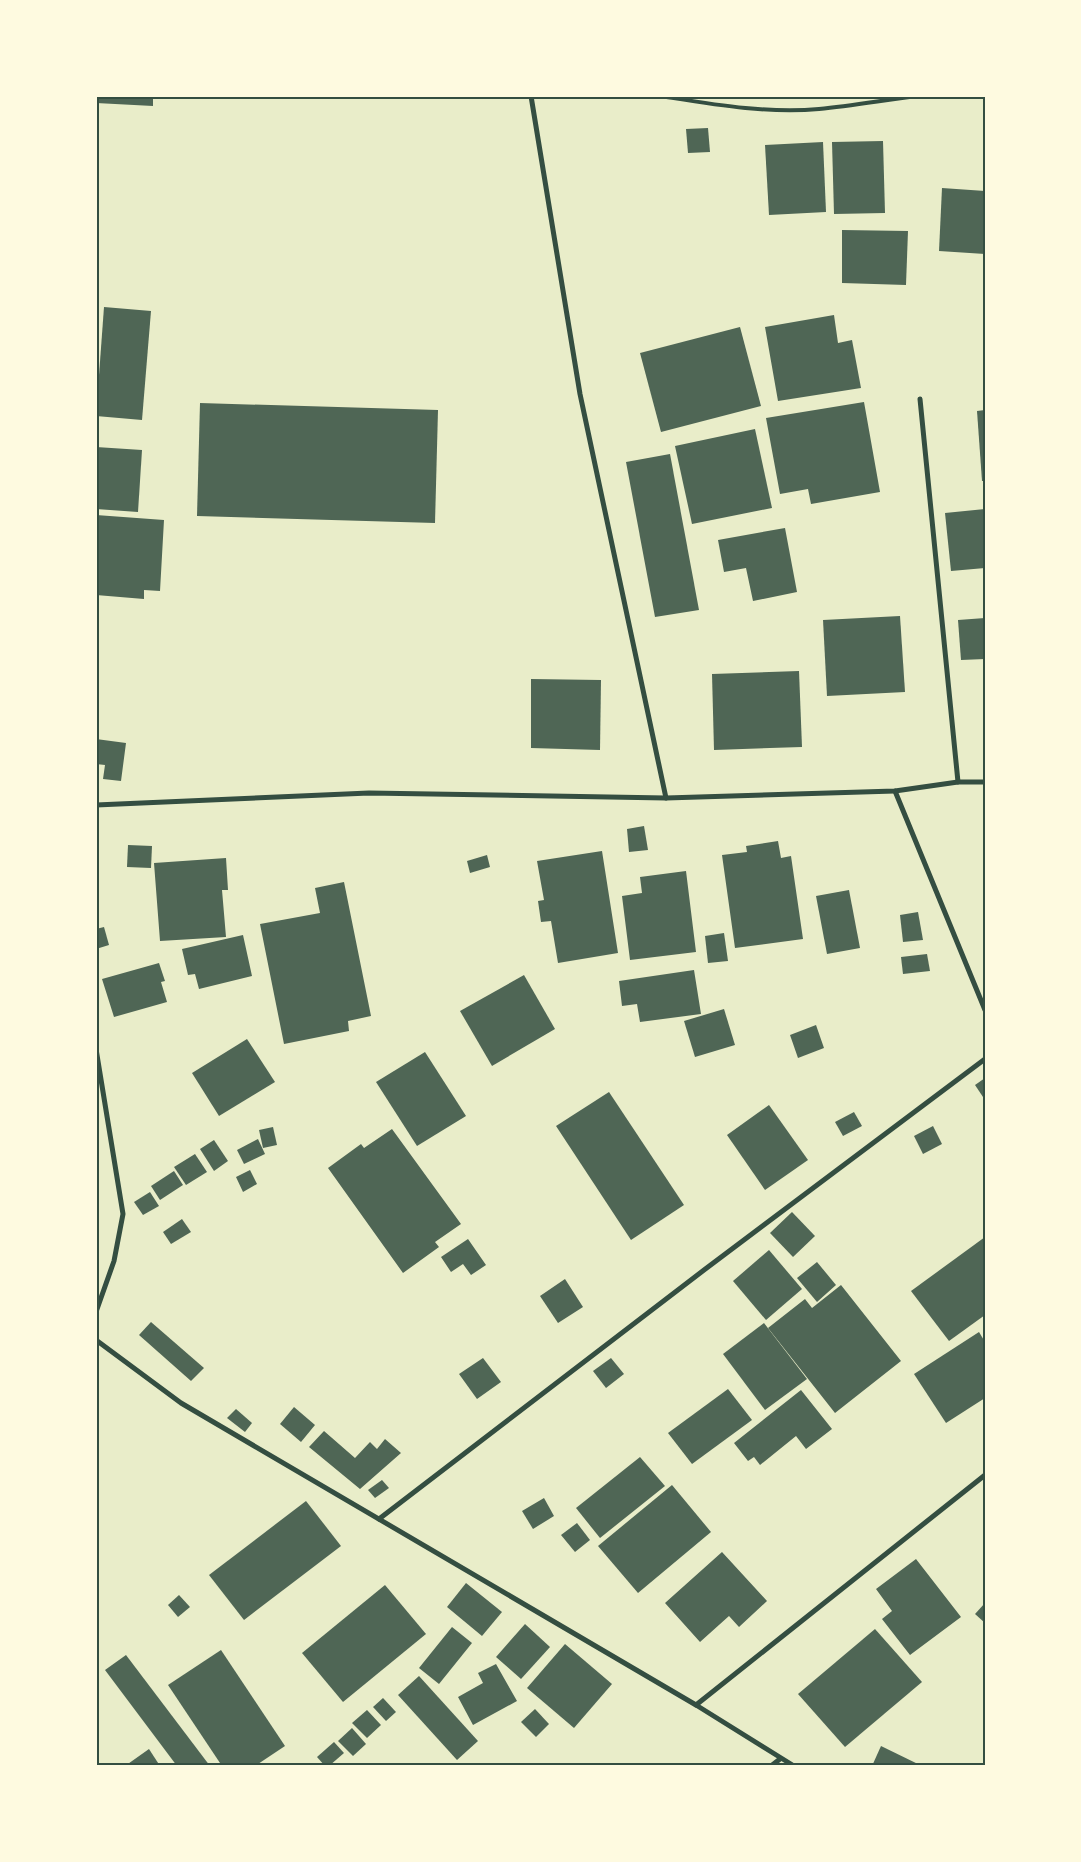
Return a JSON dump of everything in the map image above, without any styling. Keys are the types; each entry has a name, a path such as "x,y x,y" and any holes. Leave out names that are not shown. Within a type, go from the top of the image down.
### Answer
{"street":[{"path":"531,96 580,394 666,798"},
{"path":"920,399 958,782"},
{"path":"96,805 369,793 666,798 895,791 958,782 985,782"},
{"path":"895,791 985,1010"},
{"path":"96,1049 123,1214 114,1261 96,1312"},
{"path":"379,1518 985,1059"},
{"path":"96,1340 182,1403 696,1705 794,1766"},
{"path":"696,1705 985,1475"},
{"path":"771,1766 780,1759"}],"lane":[{"path":"660,96 703,103 818,109 917,96"},
{"path":"958,96 985,96"}],"building":[{"path":"96,96 153,96 153,106 96,103"},
{"path":"708,128 710,152 688,153 686,129"},
{"path":"883,141 885,213 834,214 832,142"},
{"path":"823,142 826,212 769,215 765,145"},
{"path":"942,188 985,191 985,254 939,251"},
{"path":"842,230 908,231 906,285 842,283"},
{"path":"104,307 151,311 142,420 96,416"},
{"path":"834,315 838,343 852,340 861,388 778,401 765,327"},
{"path":"740,327 761,406 661,432 640,353"},
{"path":"864,402 880,492 811,504 808,489 780,494 766,418"},
{"path":"200,403 438,410 435,523 197,516"},
{"path":"985,410 985,481 982,481 977,411"},
{"path":"755,429 772,508 692,524 675,446"},
{"path":"96,447 142,450 138,512 96,509"},
{"path":"670,454 699,610 655,617 626,462"},
{"path":"985,509 985,568 951,571 945,513"},
{"path":"96,515 164,520 160,591 144,590 144,599 96,595"},
{"path":"785,528 797,592 753,601 746,568 724,572 718,540"},
{"path":"900,616 905,692 827,696 823,620"},
{"path":"985,618 985,659 961,660 958,620"},
{"path":"799,671 802,747 714,750 712,674"},
{"path":"531,679 601,680 600,750 531,748"},
{"path":"96,739 126,743 121,781 103,779 105,765 96,764"},
{"path":"644,826 648,850 629,852 627,829"},
{"path":"778,841 781,858 791,856 803,939 735,948 722,855 747,852 746,846"},
{"path":"128,845 152,846 151,868 127,867"},
{"path":"602,851 618,953 558,963 551,921 541,922 538,901 544,900 537,861"},
{"path":"487,855 490,867 470,873 467,861"},
{"path":"226,858 228,890 222,890 226,937 160,941 154,863"},
{"path":"686,871 696,952 630,960 622,896 642,893 640,877"},
{"path":"344,882 371,1016 348,1021 349,1031 284,1044 260,924 320,913 315,888"},
{"path":"849,890 860,948 827,954 816,896"},
{"path":"918,912 923,940 903,942 900,915"},
{"path":"104,927 109,945 96,949 96,929"},
{"path":"724,933 728,961 708,963 705,936"},
{"path":"243,935 252,976 199,989 195,974 188,975 182,949"},
{"path":"927,954 930,971 903,974 901,957"},
{"path":"159,963 165,981 161,982 167,1002 114,1017 102,979"},
{"path":"694,970 701,1014 640,1022 637,1004 622,1006 619,981"},
{"path":"524,975 555,1029 492,1066 460,1011"},
{"path":"724,1009 735,1045 695,1057 684,1021"},
{"path":"816,1025 824,1048 798,1058 790,1035"},
{"path":"247,1039 275,1082 219,1116 192,1073"},
{"path":"425,1052 466,1116 417,1146 376,1082"},
{"path":"985,1078 985,1100 975,1085"},
{"path":"609,1092 684,1205 631,1240 556,1126"},
{"path":"769,1105 808,1160 765,1190 727,1135"},
{"path":"854,1112 862,1126 843,1136 835,1122"},
{"path":"933,1126 942,1144 923,1154 914,1136"},
{"path":"273,1127 277,1145 263,1148 259,1130"},
{"path":"392,1129 461,1224 435,1242 439,1247 403,1273 328,1168 361,1144 364,1148"},
{"path":"258,1139 265,1154 244,1164 237,1150"},
{"path":"214,1140 228,1161 214,1171 200,1149"},
{"path":"195,1154 207,1172 186,1185 174,1167"},
{"path":"250,1170 257,1184 243,1192 236,1177"},
{"path":"174,1171 183,1185 160,1200 151,1186"},
{"path":"150,1192 159,1206 143,1215 134,1202"},
{"path":"792,1212 815,1236 793,1257 770,1233"},
{"path":"182,1219 191,1232 171,1244 163,1232"},
{"path":"985,1237 985,1315 949,1341 911,1291"},
{"path":"468,1239 486,1265 471,1275 463,1264 451,1272 441,1257"},
{"path":"769,1250 802,1289 766,1320 733,1281"},
{"path":"817,1262 836,1285 817,1302 797,1278"},
{"path":"565,1279 583,1307 558,1323 540,1296"},
{"path":"841,1285 901,1361 835,1413 768,1328 805,1299 812,1308"},
{"path":"151,1322 204,1368 191,1381 139,1335"},
{"path":"764,1323 807,1379 765,1410 723,1354"},
{"path":"979,1332 985,1342 985,1398 946,1423 914,1374"},
{"path":"483,1358 501,1382 477,1399 459,1374"},
{"path":"611,1358 624,1374 606,1388 593,1371"},
{"path":"728,1389 752,1420 692,1464 668,1433"},
{"path":"801,1390 832,1429 806,1449 796,1436 760,1465 754,1457 748,1461 734,1443"},
{"path":"294,1407 315,1425 301,1442 280,1424"},
{"path":"236,1409 252,1423 245,1432 227,1418"},
{"path":"324,1431 355,1458 370,1442 377,1449 385,1439 401,1453 360,1489 309,1447"},
{"path":"640,1457 665,1486 600,1538 576,1508"},
{"path":"382,1480 389,1488 375,1498 368,1490"},
{"path":"672,1485 711,1532 638,1593 598,1546"},
{"path":"544,1498 554,1516 533,1529 522,1511"},
{"path":"306,1501 341,1546 244,1620 209,1575"},
{"path":"577,1523 590,1540 575,1552 561,1535"},
{"path":"722,1552 767,1601 739,1627 729,1616 700,1642 665,1603"},
{"path":"916,1559 961,1617 910,1655 882,1619 892,1611 876,1589"},
{"path":"466,1583 502,1612 482,1636 447,1607"},
{"path":"385,1585 426,1634 343,1702 302,1653"},
{"path":"179,1595 190,1607 178,1617 168,1605"},
{"path":"985,1603 985,1623 975,1614"},
{"path":"525,1624 550,1647 521,1679 496,1657"},
{"path":"452,1627 472,1643 439,1684 419,1668"},
{"path":"875,1629 922,1682 845,1747 798,1694"},
{"path":"565,1644 612,1684 574,1728 527,1688"},
{"path":"221,1650 285,1746 255,1766 222,1766 168,1685"},
{"path":"126,1655 210,1766 177,1766 105,1670"},
{"path":"496,1664 517,1701 473,1725 458,1697 483,1683 478,1673"},
{"path":"419,1676 478,1741 457,1760 398,1695"},
{"path":"383,1698 396,1712 386,1721 373,1707"},
{"path":"535,1709 549,1724 536,1737 521,1722"},
{"path":"367,1710 381,1725 367,1738 352,1723"},
{"path":"352,1728 366,1744 353,1756 338,1741"},
{"path":"334,1742 344,1753 329,1766 325,1766 317,1757"},
{"path":"881,1746 922,1766 872,1766"},
{"path":"149,1749 160,1766 125,1766"}]}
